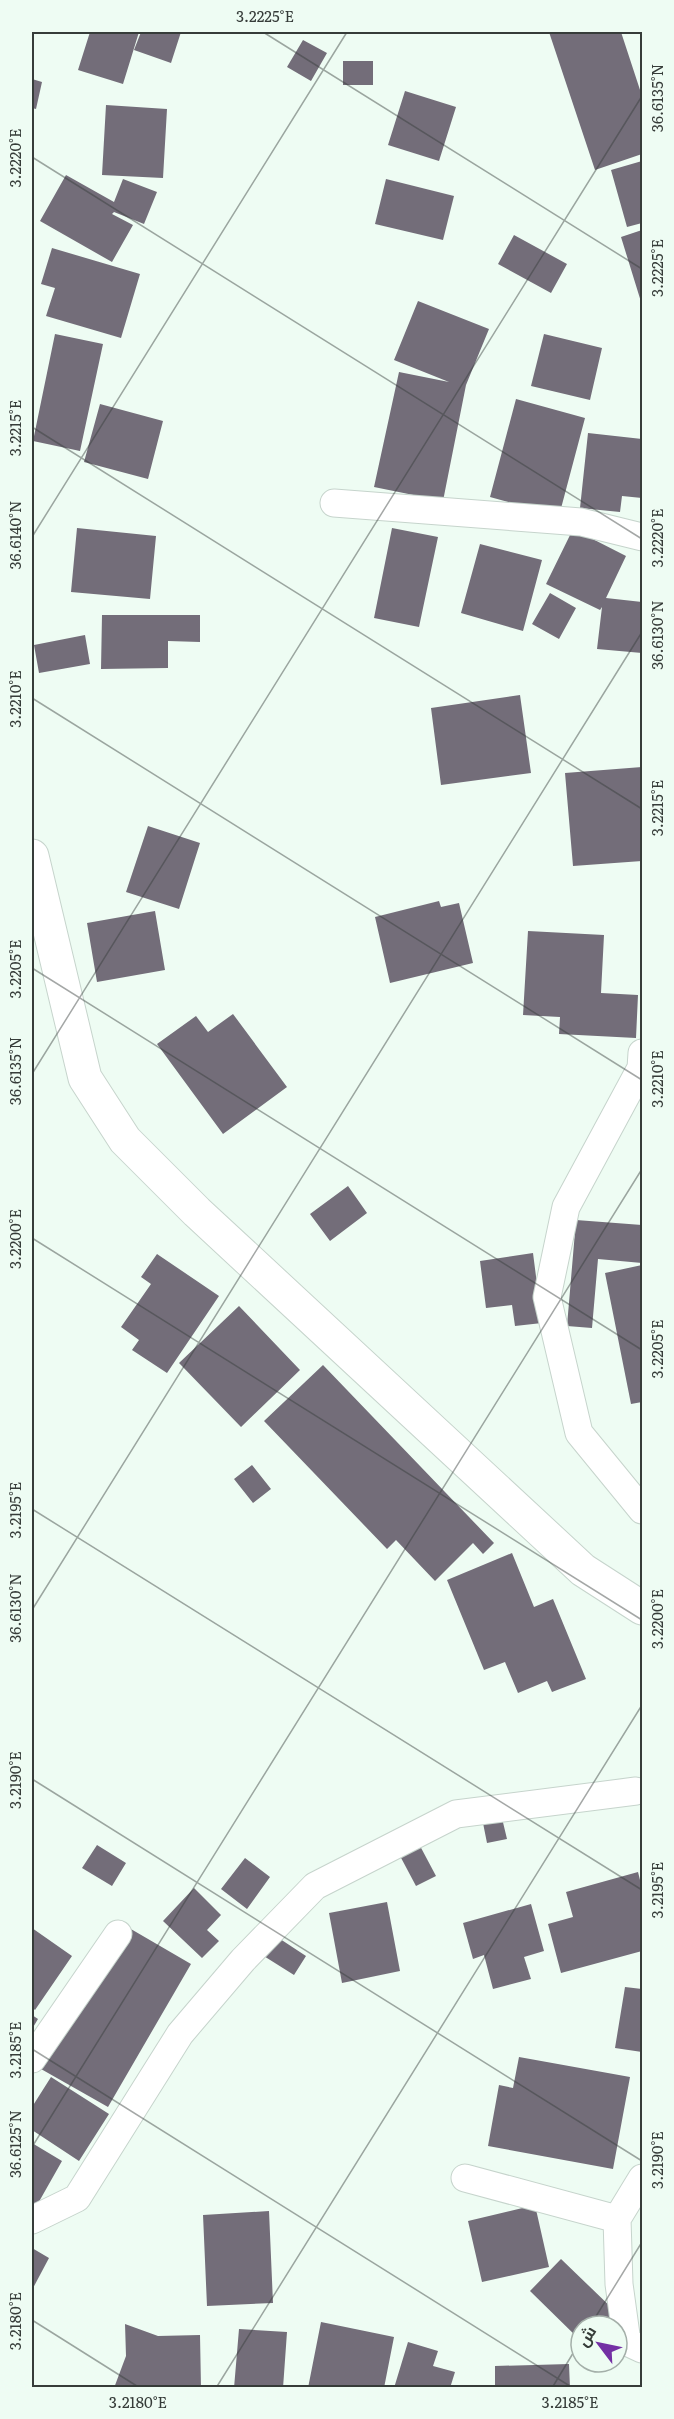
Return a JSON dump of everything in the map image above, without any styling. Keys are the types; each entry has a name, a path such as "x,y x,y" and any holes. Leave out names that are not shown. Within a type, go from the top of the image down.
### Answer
{"main road":[{"path":"32,856 85,1077 125,1140 197,1212 584,1570 642,1608"}],"street":[{"path":"334,503 581,522 642,537"},
{"path":"642,1053 641,1068 566,1207 547,1297 579,1433 642,1510"},
{"path":"32,2220 77,2198 180,2034 243,1960 315,1886 456,1814 636,1791"},
{"path":"32,2059 118,1934"},
{"path":"465,2178 617,2219"},
{"path":"642,2178 617,2219 618,2284 627,2342 642,2349"}],"building":[{"path":"90,32 139,32 123,84 78,70"},
{"path":"141,32 181,32 171,63 134,50"},
{"path":"549,32 621,32 642,96 642,154 595,170"},
{"path":"303,40 327,53 311,81 287,67"},
{"path":"343,61 373,61 373,85 343,85"},
{"path":"32,79 42,82 36,109 32,108"},
{"path":"405,91 456,107 439,161 388,145"},
{"path":"106,105 167,109 163,178 102,175"},
{"path":"642,161 642,223 627,227 611,170"},
{"path":"66,175 114,202 123,179 157,192 144,224 114,212 112,214 133,225 112,262 40,221"},
{"path":"386,179 454,196 443,240 375,224"},
{"path":"642,230 642,305 621,237"},
{"path":"514,235 567,264 551,293 498,264"},
{"path":"52,248 140,274 121,338 46,316 55,288 41,284"},
{"path":"418,301 489,329 466,385 443,501 374,487 399,372 449,382 394,360"},
{"path":"55,334 103,344 80,451 33,441"},
{"path":"544,334 602,348 590,400 531,386"},
{"path":"516,399 585,418 559,516 490,497"},
{"path":"100,404 163,421 148,479 84,462"},
{"path":"588,433 642,439 642,498 622,496 620,512 580,508"},
{"path":"77,528 156,536 150,599 71,592"},
{"path":"392,528 438,537 419,627 374,618"},
{"path":"573,529 626,556 606,598 642,602 642,653 597,649 602,607 600,610 546,584"},
{"path":"480,544 542,560 523,631 461,613"},
{"path":"550,593 576,608 559,639 532,624"},
{"path":"102,615 200,615 200,642 168,641 168,668 101,669"},
{"path":"85,635 90,664 39,673 34,645"},
{"path":"520,695 531,773 441,785 431,708"},
{"path":"642,767 642,861 573,866 565,773"},
{"path":"148,826 200,843 179,909 126,892"},
{"path":"439,901 441,907 459,903 473,963 390,983 375,917"},
{"path":"155,911 165,970 97,982 87,923"},
{"path":"528,931 604,935 601,993 638,995 636,1038 559,1034 560,1017 523,1015"},
{"path":"233,1014 287,1087 223,1134 157,1044 196,1016 208,1032"},
{"path":"348,1186 367,1213 330,1241 310,1214"},
{"path":"576,1220 642,1225 642,1263 598,1259 592,1328 567,1326"},
{"path":"533,1253 542,1323 515,1326 512,1305 486,1308 480,1261"},
{"path":"157,1254 219,1296 167,1373 132,1350 139,1340 121,1327 151,1284 141,1277"},
{"path":"642,1265 642,1402 631,1404 605,1273"},
{"path":"239,1306 300,1370 241,1427 179,1363"},
{"path":"323,1365 494,1543 483,1554 473,1543 435,1581 396,1540 387,1549 264,1421"},
{"path":"252,1465 271,1489 253,1503 234,1479"},
{"path":"512,1553 534,1607 553,1599 586,1679 552,1692 547,1681 518,1693 505,1662 484,1670 447,1580"},
{"path":"501,1814 507,1839 487,1843 482,1818"},
{"path":"419,1844 436,1876 416,1886 399,1854"},
{"path":"97,1845 126,1863 112,1886 82,1868"},
{"path":"245,1858 270,1877 247,1909 221,1889"},
{"path":"638,1872 642,1888 642,1951 561,1973 548,1924 573,1917 566,1892"},
{"path":"194,1888 221,1915 207,1930 219,1941 202,1958 163,1921"},
{"path":"387,1902 400,1971 342,1983 329,1913"},
{"path":"531,1904 544,1951 524,1957 531,1979 493,1989 484,1955 473,1959 463,1923"},
{"path":"124,1925 191,1964 108,2107 41,2069"},
{"path":"32,1928 72,1956 35,2010 32,2007"},
{"path":"271,1933 306,1956 294,1975 259,1953"},
{"path":"625,1987 642,1989 642,2052 615,2048"},
{"path":"32,2015 38,2019 32,2029"},
{"path":"519,2057 630,2077 613,2169 488,2146 499,2085 513,2088"},
{"path":"51,2077 109,2114 79,2161 32,2130 32,2107"},
{"path":"32,2143 62,2161 32,2214"},
{"path":"535,2205 549,2267 482,2282 468,2221"},
{"path":"269,2211 273,2303 207,2306 203,2215"},
{"path":"32,2248 49,2258 32,2290"},
{"path":"561,2259 616,2312 614,2314 569,2314 569,2329 530,2291"},
{"path":"321,2322 394,2337 384,2388 308,2388"},
{"path":"125,2324 158,2336 200,2335 201,2388 114,2388 126,2356"},
{"path":"239,2329 287,2332 283,2388 234,2388"},
{"path":"408,2342 438,2351 433,2366 455,2372 450,2388 394,2388"},
{"path":"569,2364 570,2388 495,2388 495,2366"}]}
